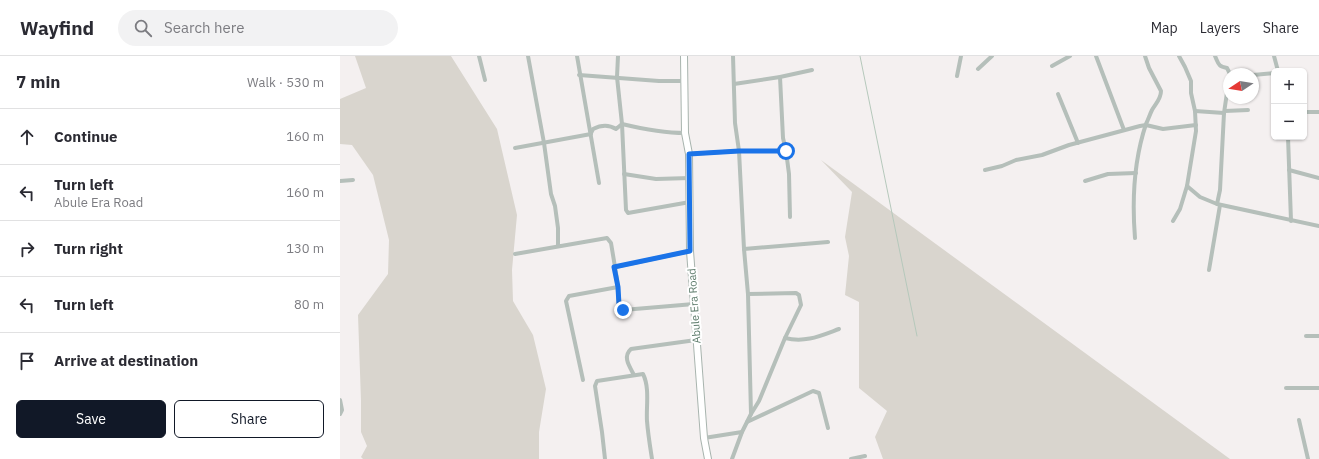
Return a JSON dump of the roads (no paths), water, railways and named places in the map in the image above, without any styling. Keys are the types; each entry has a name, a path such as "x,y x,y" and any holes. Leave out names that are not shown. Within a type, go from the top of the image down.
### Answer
{"street":[{"path":"479,56 485,80"},
{"path":"528,56 544,143 548,175 555,206 558,228 558,246"},
{"path":"577,56 599,183"},
{"path":"618,56 617,77 622,124 626,210 628,214 690,202"},
{"name":"Abule Era Road","path":"684,56 685,133 689,154 690,178 690,251 704,438 708,459"},
{"path":"733,56 735,123 739,151 748,294 750,414"},
{"path":"957,76 961,56"},
{"path":"978,69 992,56"},
{"path":"1052,66 1070,56"},
{"path":"1096,56 1124,130"},
{"path":"1135,238 1133,219 1136,173 1140,148 1146,125 1161,94 1145,56"},
{"path":"1173,221 1180,209 1187,186 1196,126 1195,111 1191,93 1191,81 1178,56"},
{"path":"1215,56 1220,66 1227,68"},
{"path":"1274,56 1277,68"},
{"path":"734,84 780,77 812,70"},
{"path":"1259,74 1271,73"},
{"path":"580,75 660,81 684,81"},
{"path":"780,77 783,138 789,174 790,217"},
{"path":"1058,94 1078,143"},
{"path":"1209,270 1220,190 1225,104"},
{"path":"1195,111 1224,112 1248,110"},
{"path":"1307,112 1319,112"},
{"path":"591,134 593,128 600,125 610,125 616,128 622,124 647,130 685,133"},
{"path":"985,170 1002,166 1016,160 1042,155 1078,143 1146,125 1163,129 1196,126"},
{"path":"515,148 591,134"},
{"path":"1288,140 1291,221"},
{"path":"689,154 739,151 786,151"},
{"path":"1290,170 1319,178"},
{"path":"1085,181 1108,174 1136,173"},
{"path":"624,174 656,179 690,178"},
{"path":"340,181 354,180"},
{"path":"1187,186 1200,197 1218,204 1319,226"},
{"path":"515,254 607,238 611,243 618,287 619,305 623,310 694,304"},
{"path":"744,249 828,242"},
{"path":"614,267 690,251"},
{"path":"582,380 566,301 569,296 618,287"},
{"path":"732,459 746,422 759,401 784,338 801,305 799,295 796,293 748,294"},
{"path":"784,338 804,340 839,329"},
{"path":"1306,336 1319,336"},
{"path":"634,375 627,362 627,356 630,349 696,340"},
{"path":"605,459 594,386 595,383 597,381 643,374 645,379 652,459"},
{"path":"1286,388 1319,388"},
{"path":"746,422 813,391 819,393 828,428"},
{"path":"340,400 342,410 340,414"},
{"path":"1299,420 1308,459"},
{"path":"704,438 742,432"},
{"path":"851,459 865,456"}],"waterway":[{"path":"860,56 917,336"}]}
